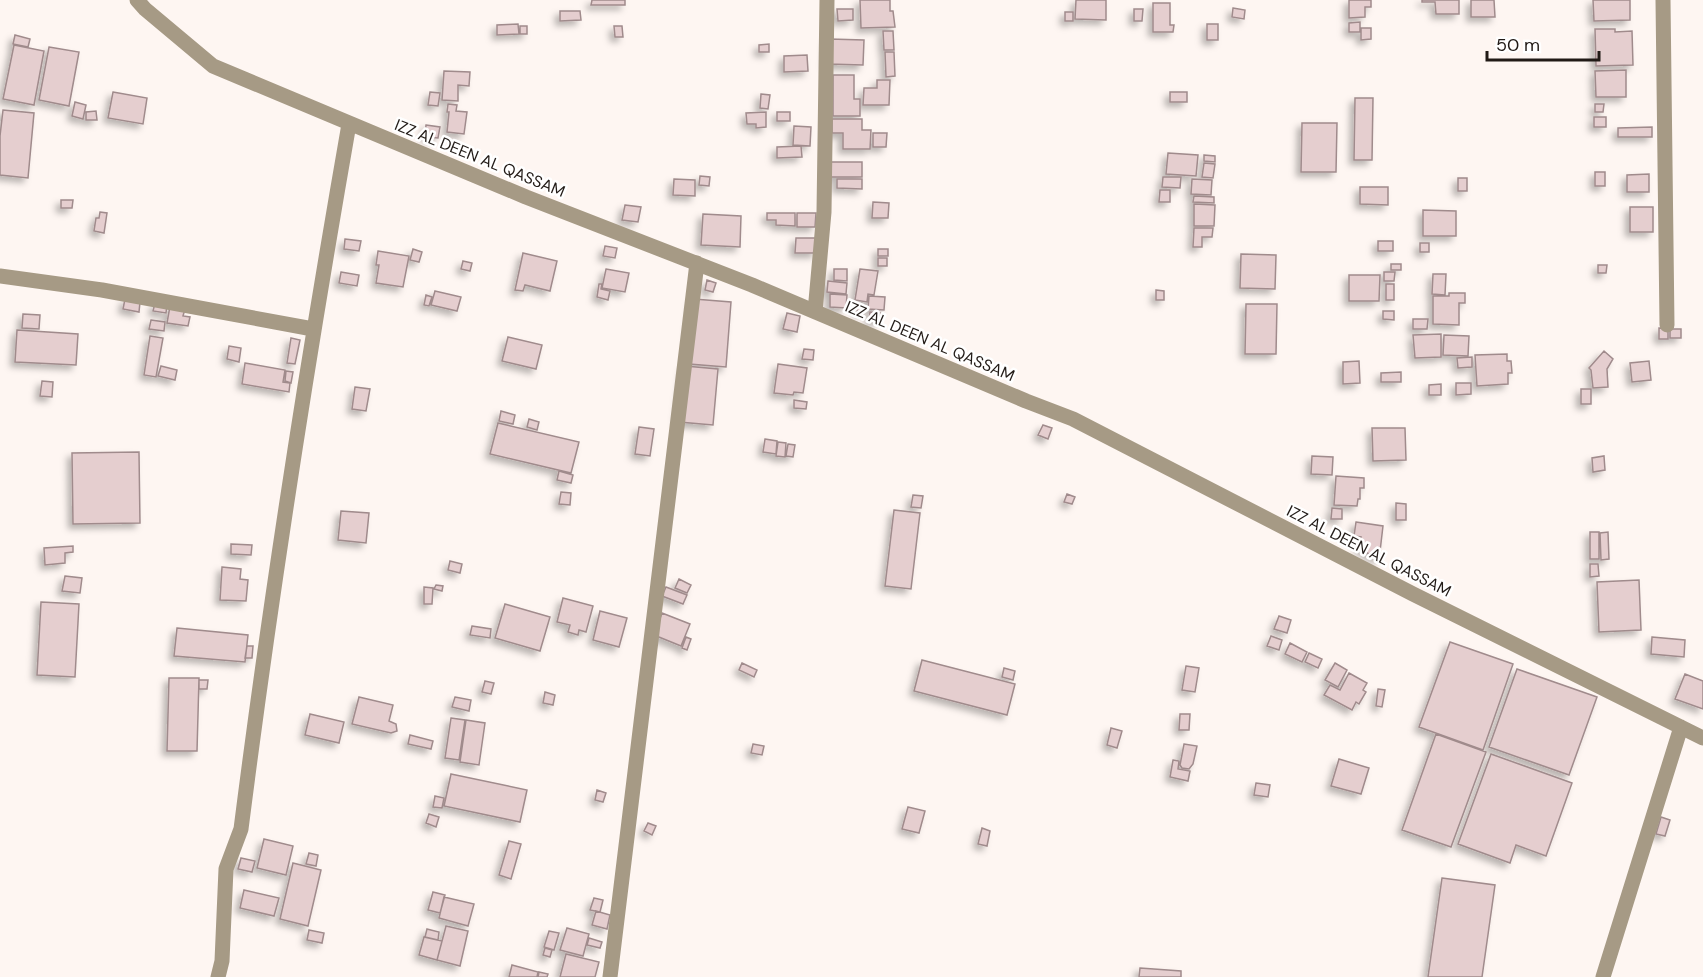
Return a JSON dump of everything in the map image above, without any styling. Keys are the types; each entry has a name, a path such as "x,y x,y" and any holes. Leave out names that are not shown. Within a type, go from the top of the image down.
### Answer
{"street":[{"name":"IZZ AL DEEN AL QASSAM","path":"137,0 213,66 348,124 526,197 697,263 1073,419 1413,594 1703,738"},
{"path":"815,312 824,212 827,0"},
{"path":"1663,0 1667,325"},
{"path":"218,977 222,961 226,869 241,829 313,329 348,124"},
{"path":"610,977 697,263"},
{"path":"0,276 102,290 313,329"},
{"path":"1603,977 1681,727"}],"building":[{"path":"592,0 625,0 625,5 591,5"},
{"path":"860,0 890,0 890,11 893,11 895,27 861,28"},
{"path":"1076,0 1106,0 1106,20 1075,19"},
{"path":"1349,0 1371,0 1371,7 1365,7 1365,17 1349,18"},
{"path":"1422,0 1459,0 1459,14 1436,14 1435,2 1422,2"},
{"path":"1471,0 1494,0 1495,17 1471,17"},
{"path":"1593,0 1630,0 1630,20 1594,21"},
{"path":"1153,3 1170,3 1170,25 1174,25 1173,32 1153,32"},
{"path":"1233,8 1245,10 1244,19 1232,17"},
{"path":"837,9 853,9 853,20 838,21"},
{"path":"1134,9 1143,9 1142,21 1134,21"},
{"path":"560,11 580,11 581,20 560,21"},
{"path":"1065,12 1073,12 1073,21 1065,21"},
{"path":"1360,22 1360,32 1349,32 1349,23"},
{"path":"518,24 519,34 497,35 497,25"},
{"path":"1207,24 1218,24 1218,40 1207,40"},
{"path":"520,26 527,26 527,34 520,34"},
{"path":"614,26 622,26 623,37 615,37"},
{"path":"1361,28 1371,28 1371,39 1361,40"},
{"path":"1595,29 1615,29 1615,32 1632,31 1633,65 1596,66"},
{"path":"883,31 893,31 894,50 884,50"},
{"path":"15,35 30,39 28,47 13,44"},
{"path":"829,39 864,40 863,65 828,64"},
{"path":"769,44 769,52 759,52 759,45"},
{"path":"14,45 44,51 34,105 3,99"},
{"path":"49,47 79,52 69,106 39,100"},
{"path":"885,52 894,52 895,76 886,77"},
{"path":"807,55 808,71 784,72 784,56"},
{"path":"1626,70 1626,97 1596,97 1595,71"},
{"path":"444,71 470,72 469,86 458,85 458,101 442,100"},
{"path":"833,75 854,75 854,99 860,99 860,116 833,116"},
{"path":"877,80 890,80 889,105 863,105 864,88 877,88"},
{"path":"113,92 147,98 143,124 108,118"},
{"path":"430,92 440,93 438,106 428,105"},
{"path":"1170,92 1187,92 1187,102 1170,102"},
{"path":"761,94 770,95 768,109 760,108"},
{"path":"1355,98 1373,98 1372,160 1354,160"},
{"path":"75,102 86,105 83,119 72,116"},
{"path":"448,104 457,105 456,111 467,112 464,134 447,132"},
{"path":"1595,104 1604,104 1603,112 1595,112"},
{"path":"3,110 34,113 28,178 0,175"},
{"path":"96,111 97,120 86,120 86,112"},
{"path":"766,112 766,127 756,128 756,124 747,124 746,113"},
{"path":"777,112 790,112 790,121 777,121"},
{"path":"1594,117 1606,117 1606,127 1594,127"},
{"path":"832,119 862,119 862,130 871,130 870,149 843,149 843,133 832,133"},
{"path":"1302,123 1337,123 1336,172 1301,172"},
{"path":"426,125 440,127 438,138 425,137"},
{"path":"794,126 811,127 810,146 793,145"},
{"path":"1652,127 1652,137 1618,137 1618,128"},
{"path":"873,133 887,133 886,147 873,147"},
{"path":"801,146 802,157 777,158 777,147"},
{"path":"1168,153 1198,155 1196,176 1166,174"},
{"path":"1204,155 1215,156 1215,162 1204,161"},
{"path":"831,162 862,162 862,177 830,177"},
{"path":"1204,163 1215,164 1213,178 1202,177"},
{"path":"1595,172 1605,172 1605,186 1595,186"},
{"path":"1649,174 1649,192 1627,192 1627,175"},
{"path":"700,176 710,177 709,186 699,185"},
{"path":"1163,177 1181,177 1180,188 1162,187"},
{"path":"1458,178 1467,178 1467,191 1458,191"},
{"path":"674,179 695,180 695,196 673,195"},
{"path":"837,179 862,179 862,189 837,188"},
{"path":"1192,179 1212,180 1211,195 1191,194"},
{"path":"1360,187 1388,187 1388,205 1360,204"},
{"path":"1160,190 1170,190 1170,202 1159,202"},
{"path":"1194,196 1214,197 1214,203 1193,202"},
{"path":"61,200 73,200 72,208 61,208"},
{"path":"873,202 889,203 888,218 872,218"},
{"path":"1194,204 1215,205 1214,226 1194,226"},
{"path":"625,205 641,207 638,222 622,220"},
{"path":"1630,207 1653,207 1653,232 1630,232"},
{"path":"1423,210 1456,211 1456,236 1423,236"},
{"path":"100,212 107,213 104,233 94,231 96,218 99,218"},
{"path":"767,213 795,213 795,226 776,225 776,220 767,220"},
{"path":"797,213 816,213 815,227 797,227"},
{"path":"703,214 741,216 740,247 701,245"},
{"path":"1194,228 1213,228 1212,237 1202,237 1202,247 1193,247"},
{"path":"796,238 816,238 816,253 795,253"},
{"path":"345,239 361,241 359,251 344,249"},
{"path":"1378,241 1393,241 1393,251 1378,251"},
{"path":"1420,243 1429,243 1429,252 1420,252"},
{"path":"605,246 617,248 615,258 603,256"},
{"path":"413,249 422,252 419,262 410,260"},
{"path":"878,249 888,249 888,256 878,256"},
{"path":"378,251 409,256 403,287 376,283 379,265 376,265"},
{"path":"523,253 557,261 550,291 525,285 523,291 515,290"},
{"path":"1241,254 1276,255 1275,289 1240,288"},
{"path":"878,258 887,258 887,266 878,266"},
{"path":"463,261 472,263 470,271 461,269"},
{"path":"1391,264 1401,264 1401,270 1391,270"},
{"path":"1598,265 1607,265 1606,273 1598,273"},
{"path":"606,269 629,273 625,292 602,288"},
{"path":"834,269 847,269 847,281 834,280"},
{"path":"860,269 878,271 874,295 868,294 867,302 855,300"},
{"path":"341,272 359,275 357,286 339,283"},
{"path":"1384,272 1395,272 1394,281 1384,281"},
{"path":"1433,274 1446,274 1445,295 1432,294"},
{"path":"1349,275 1380,275 1379,301 1349,301"},
{"path":"707,280 716,283 713,292 705,290"},
{"path":"828,281 847,283 846,294 827,292"},
{"path":"599,284 602,284 601,289 610,291 608,300 597,297"},
{"path":"1386,284 1394,284 1394,300 1386,300"},
{"path":"1156,290 1164,291 1164,300 1156,300"},
{"path":"435,291 461,297 457,311 431,305"},
{"path":"1449,293 1465,293 1465,303 1459,303 1459,325 1433,324 1433,296 1449,296"},
{"path":"830,294 847,295 846,308 830,307"},
{"path":"426,295 432,297 429,306 424,305"},
{"path":"869,296 885,297 884,310 868,309"},
{"path":"125,299 140,302 139,312 123,309"},
{"path":"694,299 731,302 726,367 689,364"},
{"path":"155,303 167,305 166,313 153,311"},
{"path":"858,304 865,305 864,312 857,312"},
{"path":"1246,304 1277,304 1276,354 1245,354"},
{"path":"170,306 185,309 183,316 190,317 188,326 167,323"},
{"path":"1383,311 1394,311 1394,320 1383,319"},
{"path":"870,312 880,313 879,322 869,320"},
{"path":"787,313 800,316 797,332 783,329"},
{"path":"23,314 40,315 39,329 22,328"},
{"path":"1413,319 1428,319 1427,329 1413,329"},
{"path":"151,320 165,322 164,331 149,329"},
{"path":"1659,328 1668,329 1668,339 1659,339"},
{"path":"1670,329 1681,329 1681,338 1670,338"},
{"path":"17,330 78,334 76,365 15,362"},
{"path":"1441,334 1441,357 1415,358 1413,335"},
{"path":"1444,335 1469,336 1468,356 1443,355"},
{"path":"150,336 163,338 156,377 144,375"},
{"path":"508,337 542,345 536,369 502,361"},
{"path":"291,338 300,340 295,364 287,363"},
{"path":"229,346 241,348 239,362 227,359"},
{"path":"804,349 814,350 813,360 802,359"},
{"path":"1604,351 1613,359 1607,369 1608,387 1593,388 1589,368"},
{"path":"1507,354 1507,361 1511,361 1512,373 1508,373 1508,384 1477,386 1475,355"},
{"path":"1472,357 1472,367 1458,368 1457,358"},
{"path":"1359,361 1360,383 1343,384 1343,362"},
{"path":"1649,361 1651,380 1632,382 1630,363"},
{"path":"245,363 285,370 283,382 290,383 289,392 242,384"},
{"path":"778,364 807,368 803,393 794,392 793,395 774,393"},
{"path":"161,366 177,370 175,380 158,376"},
{"path":"685,366 718,369 713,425 679,422"},
{"path":"286,371 293,372 291,383 285,381"},
{"path":"1401,372 1401,382 1381,382 1381,373"},
{"path":"42,381 53,382 52,397 40,396"},
{"path":"1456,383 1471,383 1471,394 1456,395"},
{"path":"1441,384 1441,395 1429,395 1429,385"},
{"path":"355,387 370,389 366,411 352,409"},
{"path":"1581,389 1591,389 1591,404 1581,404"},
{"path":"794,400 807,402 806,409 794,408"},
{"path":"501,411 515,415 513,424 499,421"},
{"path":"529,419 539,422 537,430 527,427"},
{"path":"498,423 579,442 571,473 490,454"},
{"path":"1043,425 1052,428 1048,439 1038,435"},
{"path":"639,427 654,429 650,456 635,454"},
{"path":"1372,428 1405,428 1406,460 1373,461"},
{"path":"765,439 777,441 776,454 763,452"},
{"path":"778,442 786,443 785,457 776,456"},
{"path":"788,444 795,445 793,457 786,456"},
{"path":"139,452 140,523 73,524 72,453"},
{"path":"1312,456 1333,457 1332,475 1311,474"},
{"path":"1604,456 1605,470 1593,472 1592,458"},
{"path":"559,471 573,475 571,483 557,480"},
{"path":"1336,476 1364,478 1364,488 1360,488 1360,499 1358,499 1357,506 1334,505"},
{"path":"561,492 571,493 570,505 559,504"},
{"path":"1067,494 1075,497 1072,504 1064,502"},
{"path":"913,495 923,496 921,508 911,507"},
{"path":"1396,503 1406,504 1406,520 1396,520"},
{"path":"1332,508 1342,509 1342,519 1331,519"},
{"path":"894,510 920,513 911,589 885,586"},
{"path":"341,511 369,513 366,543 338,540"},
{"path":"1356,522 1383,526 1379,560 1359,548 1361,537 1354,536"},
{"path":"1590,532 1599,532 1599,559 1590,559"},
{"path":"1608,532 1609,559 1601,560 1600,533"},
{"path":"231,544 252,545 251,555 231,554"},
{"path":"73,546 73,552 65,553 65,563 45,565 44,548"},
{"path":"450,561 462,564 460,573 448,570"},
{"path":"1590,564 1598,564 1599,576 1590,577"},
{"path":"222,567 241,569 240,579 248,580 246,601 220,600"},
{"path":"65,576 82,578 80,593 62,591"},
{"path":"679,579 691,585 687,593 675,588"},
{"path":"1639,580 1641,630 1599,632 1597,582"},
{"path":"436,585 443,586 442,591 434,589"},
{"path":"424,587 433,588 432,604 424,604"},
{"path":"666,587 687,595 683,604 662,596"},
{"path":"563,598 593,606 586,632 579,630 578,635 568,632 570,625 557,622"},
{"path":"41,602 79,604 75,677 37,675"},
{"path":"505,604 550,617 540,651 495,638"},
{"path":"600,611 627,618 619,647 593,640"},
{"path":"662,613 690,624 681,646 654,635"},
{"path":"1279,616 1291,620 1287,633 1274,629"},
{"path":"472,626 491,629 490,638 470,635"},
{"path":"177,628 248,635 245,662 174,656"},
{"path":"1271,636 1282,640 1279,650 1267,646"},
{"path":"686,637 691,639 687,650 682,648"},
{"path":"1652,637 1685,640 1684,657 1651,654"},
{"path":"1450,642 1513,664 1483,750 1419,727"},
{"path":"1290,643 1307,652 1302,662 1285,654"},
{"path":"247,646 253,646 252,658 245,658"},
{"path":"1309,653 1322,659 1318,668 1305,662"},
{"path":"922,660 1015,684 1007,715 914,691"},
{"path":"742,663 757,670 754,677 739,670"},
{"path":"1335,663 1347,670 1338,687 1325,680"},
{"path":"1186,666 1199,668 1195,692 1182,690"},
{"path":"1004,668 1015,671 1013,680 1002,677"},
{"path":"1517,669 1597,697 1569,775 1489,747"},
{"path":"1349,673 1367,683 1363,690 1366,692 1359,704 1356,702 1352,710 1324,695 1330,685 1340,690"},
{"path":"1685,674 1703,681 1703,709 1675,699"},
{"path":"169,678 199,678 197,751 167,751"},
{"path":"199,680 208,680 207,689 199,689"},
{"path":"485,681 494,683 491,694 482,692"},
{"path":"1378,689 1385,690 1382,707 1376,706"},
{"path":"545,692 555,695 553,705 543,703"},
{"path":"359,697 393,705 389,721 396,724 397,731 391,733 352,724"},
{"path":"455,697 471,700 469,711 452,707"},
{"path":"310,714 344,722 339,743 305,735"},
{"path":"1180,714 1190,714 1189,730 1179,730"},
{"path":"451,718 465,720 459,760 445,758"},
{"path":"466,720 485,723 479,765 460,762"},
{"path":"1111,728 1122,731 1117,748 1107,745"},
{"path":"1436,734 1486,752 1451,847 1402,830"},
{"path":"410,735 433,741 431,749 408,744"},
{"path":"753,744 764,746 762,755 751,753"},
{"path":"1184,744 1197,746 1193,764 1189,769 1182,768 1180,765"},
{"path":"1491,754 1572,783 1546,856 1516,845 1510,863 1458,844"},
{"path":"1339,759 1369,768 1361,794 1331,786"},
{"path":"1173,760 1179,761 1178,769 1190,771 1188,781 1170,777"},
{"path":"451,774 527,790 520,822 444,806"},
{"path":"1256,783 1270,785 1268,797 1254,795"},
{"path":"597,790 606,793 603,802 595,800"},
{"path":"435,796 444,798 442,808 433,807"},
{"path":"908,807 925,811 919,833 902,829"},
{"path":"429,814 439,817 436,827 426,823"},
{"path":"1661,817 1670,820 1665,836 1656,834"},
{"path":"648,823 656,826 652,835 644,831"},
{"path":"982,828 990,831 987,846 978,844"},
{"path":"264,839 293,846 286,875 257,868"},
{"path":"509,841 521,844 511,879 499,875"},
{"path":"309,853 318,855 316,866 306,864"},
{"path":"241,858 255,861 252,872 238,869"},
{"path":"293,863 321,870 308,926 280,919"},
{"path":"1442,878 1495,885 1482,977 1428,977"},
{"path":"244,890 279,898 274,916 240,908"},
{"path":"433,892 445,895 440,913 428,910"},
{"path":"444,897 474,904 468,926 439,918"},
{"path":"594,898 603,900 600,912 590,910"},
{"path":"596,911 610,915 607,929 592,925"},
{"path":"446,926 468,931 460,966 437,960"},
{"path":"567,928 589,934 583,956 560,950"},
{"path":"427,929 439,932 438,940 425,937"},
{"path":"309,930 324,933 322,943 307,940"},
{"path":"549,931 559,933 554,950 544,947"},
{"path":"424,937 442,941 437,960 419,955"},
{"path":"589,938 602,942 600,948 587,945"},
{"path":"545,948 552,950 550,957 543,955"},
{"path":"566,954 599,962 595,977 560,977"},
{"path":"512,965 538,972 537,977 509,977"},
{"path":"1140,968 1181,971 1181,977 1139,977"},
{"path":"539,972 548,974 547,977 538,977"}]}
